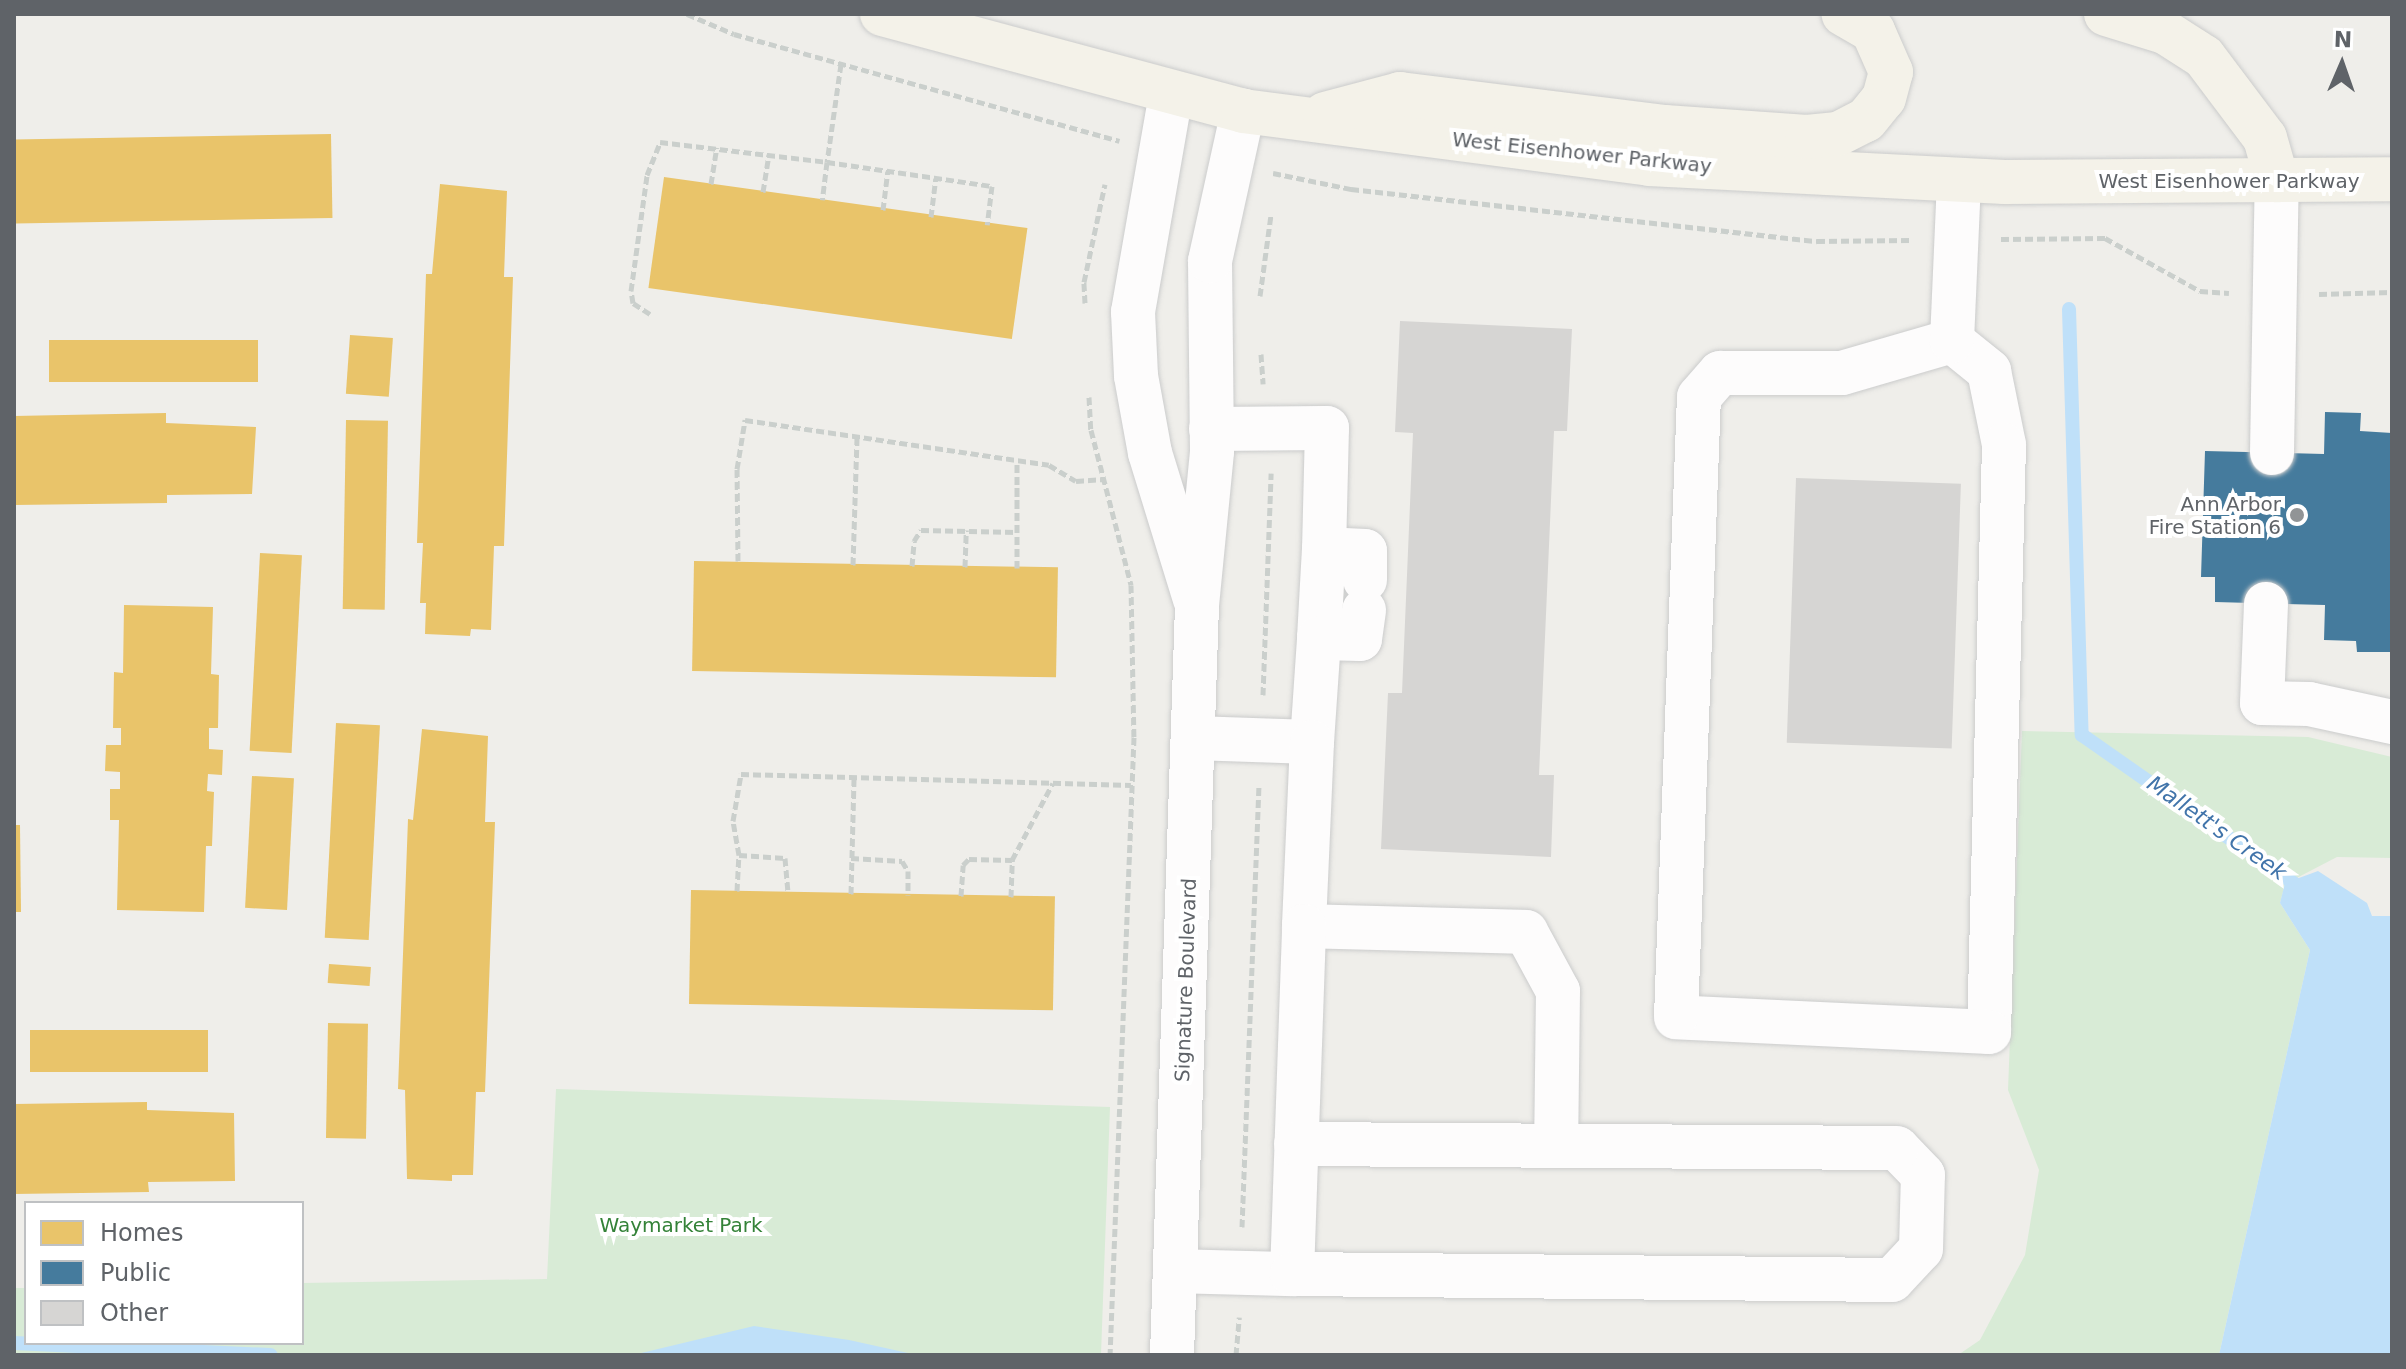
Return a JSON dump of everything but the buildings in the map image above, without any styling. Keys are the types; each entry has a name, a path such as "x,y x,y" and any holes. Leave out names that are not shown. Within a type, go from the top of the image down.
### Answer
{"main road":[{"name":"West Eisenhower Parkway","path":"882,14 1243,111 1649,164 1959,180 2392,179"},
{"path":"1304,120 1400,94 1665,127 1807,137 1838,134 1866,120 1884,98 1891,72 1873,31 1844,14"},
{"path":"2106,14 2165,32 2204,57 2265,138 2277,180"}],"street":[{"name":"Signature Boulevard","path":"1171,94 1133,312 1136,376 1150,453 1197,605"},
{"name":"Signature Boulevard","path":"1172,1355 1197,605 1209,522 1210,261 1243,111"},
{"path":"1952,341 1959,180"},
{"path":"2272,453 2277,180"},
{"path":"1952,341 1989,371 2004,445 1989,1032 1676,1017 1699,397 1720,373 1842,373 1952,341"},
{"path":"1211,429 1327,428 1292,1274"},
{"path":"1319,638 1360,639 1365,595 1365,551 1324,549"},
{"path":"2266,604 2262,703 2309,704 2392,722"},
{"path":"1193,738 1312,742"},
{"path":"1304,926 1526,932 1558,991 1556,1145"},
{"path":"1175,1271 1892,1280 1921,1249 1923,1175 1897,1148 1296,1144"}],"path":[{"path":"687,14 734,34 1114,140 1111,154"},
{"path":"822,200 841,64"},
{"path":"650,314 633,303 631,291 653,152 669,140 992,186 987,225"},
{"path":"711,184 717,147"},
{"path":"763,192 769,154"},
{"path":"1085,312 1084,282 1108,168"},
{"path":"883,210 888,171"},
{"path":"1276,174 1351,189 1817,241 2105,238 2200,291 2276,296 2392,292"},
{"path":"931,217 936,178"},
{"path":"1089,386 1091,430 1131,585 1131,785 1110,1355"},
{"path":"738,561 737,469 745,420 1049,465 1076,481 1104,479"},
{"path":"853,565 857,437"},
{"path":"1017,461 1017,568"},
{"path":"912,566 914,541 921,530 1017,532"},
{"path":"965,567 966,530"},
{"path":"737,891 739,855 733,821 741,774 1131,785"},
{"path":"851,894 854,777"},
{"path":"1011,897 1012,860 1053,783"},
{"path":"739,855 785,858 788,892"},
{"path":"851,858 902,861 908,871 908,895"},
{"path":"961,896 963,865 969,859 1012,860"}],"green space":[{"path":"2022,731 2308,737 2392,757 2392,858 2337,857 2285,884 2280,903 2310,950 2219,1355 1958,1355 1980,1340 2025,1255 2039,1170 2008,1090"},
{"name":"Waymarket Park","path":"556,1089 1110,1107 1101,1355 14,1355 14,1288 24,1288 24,1345 304,1345 304,1283 547,1279"}],"water":[{"path":"2318,871 2367,903 2372,916 2392,916 2392,1355 2219,1355 2310,950 2280,903 2285,883"},
{"path":"754,1326 849,1340 917,1355 633,1355"}],"waterway":[{"name":"Mallett's Creek","path":"2069,309 2082,735 2305,891"},
{"path":"14,1343 24,1343"},
{"path":"57,1345 271,1355"}],"place":[{"name":"Ann Arbor Fire Station 6","path":"2297,515"}]}
